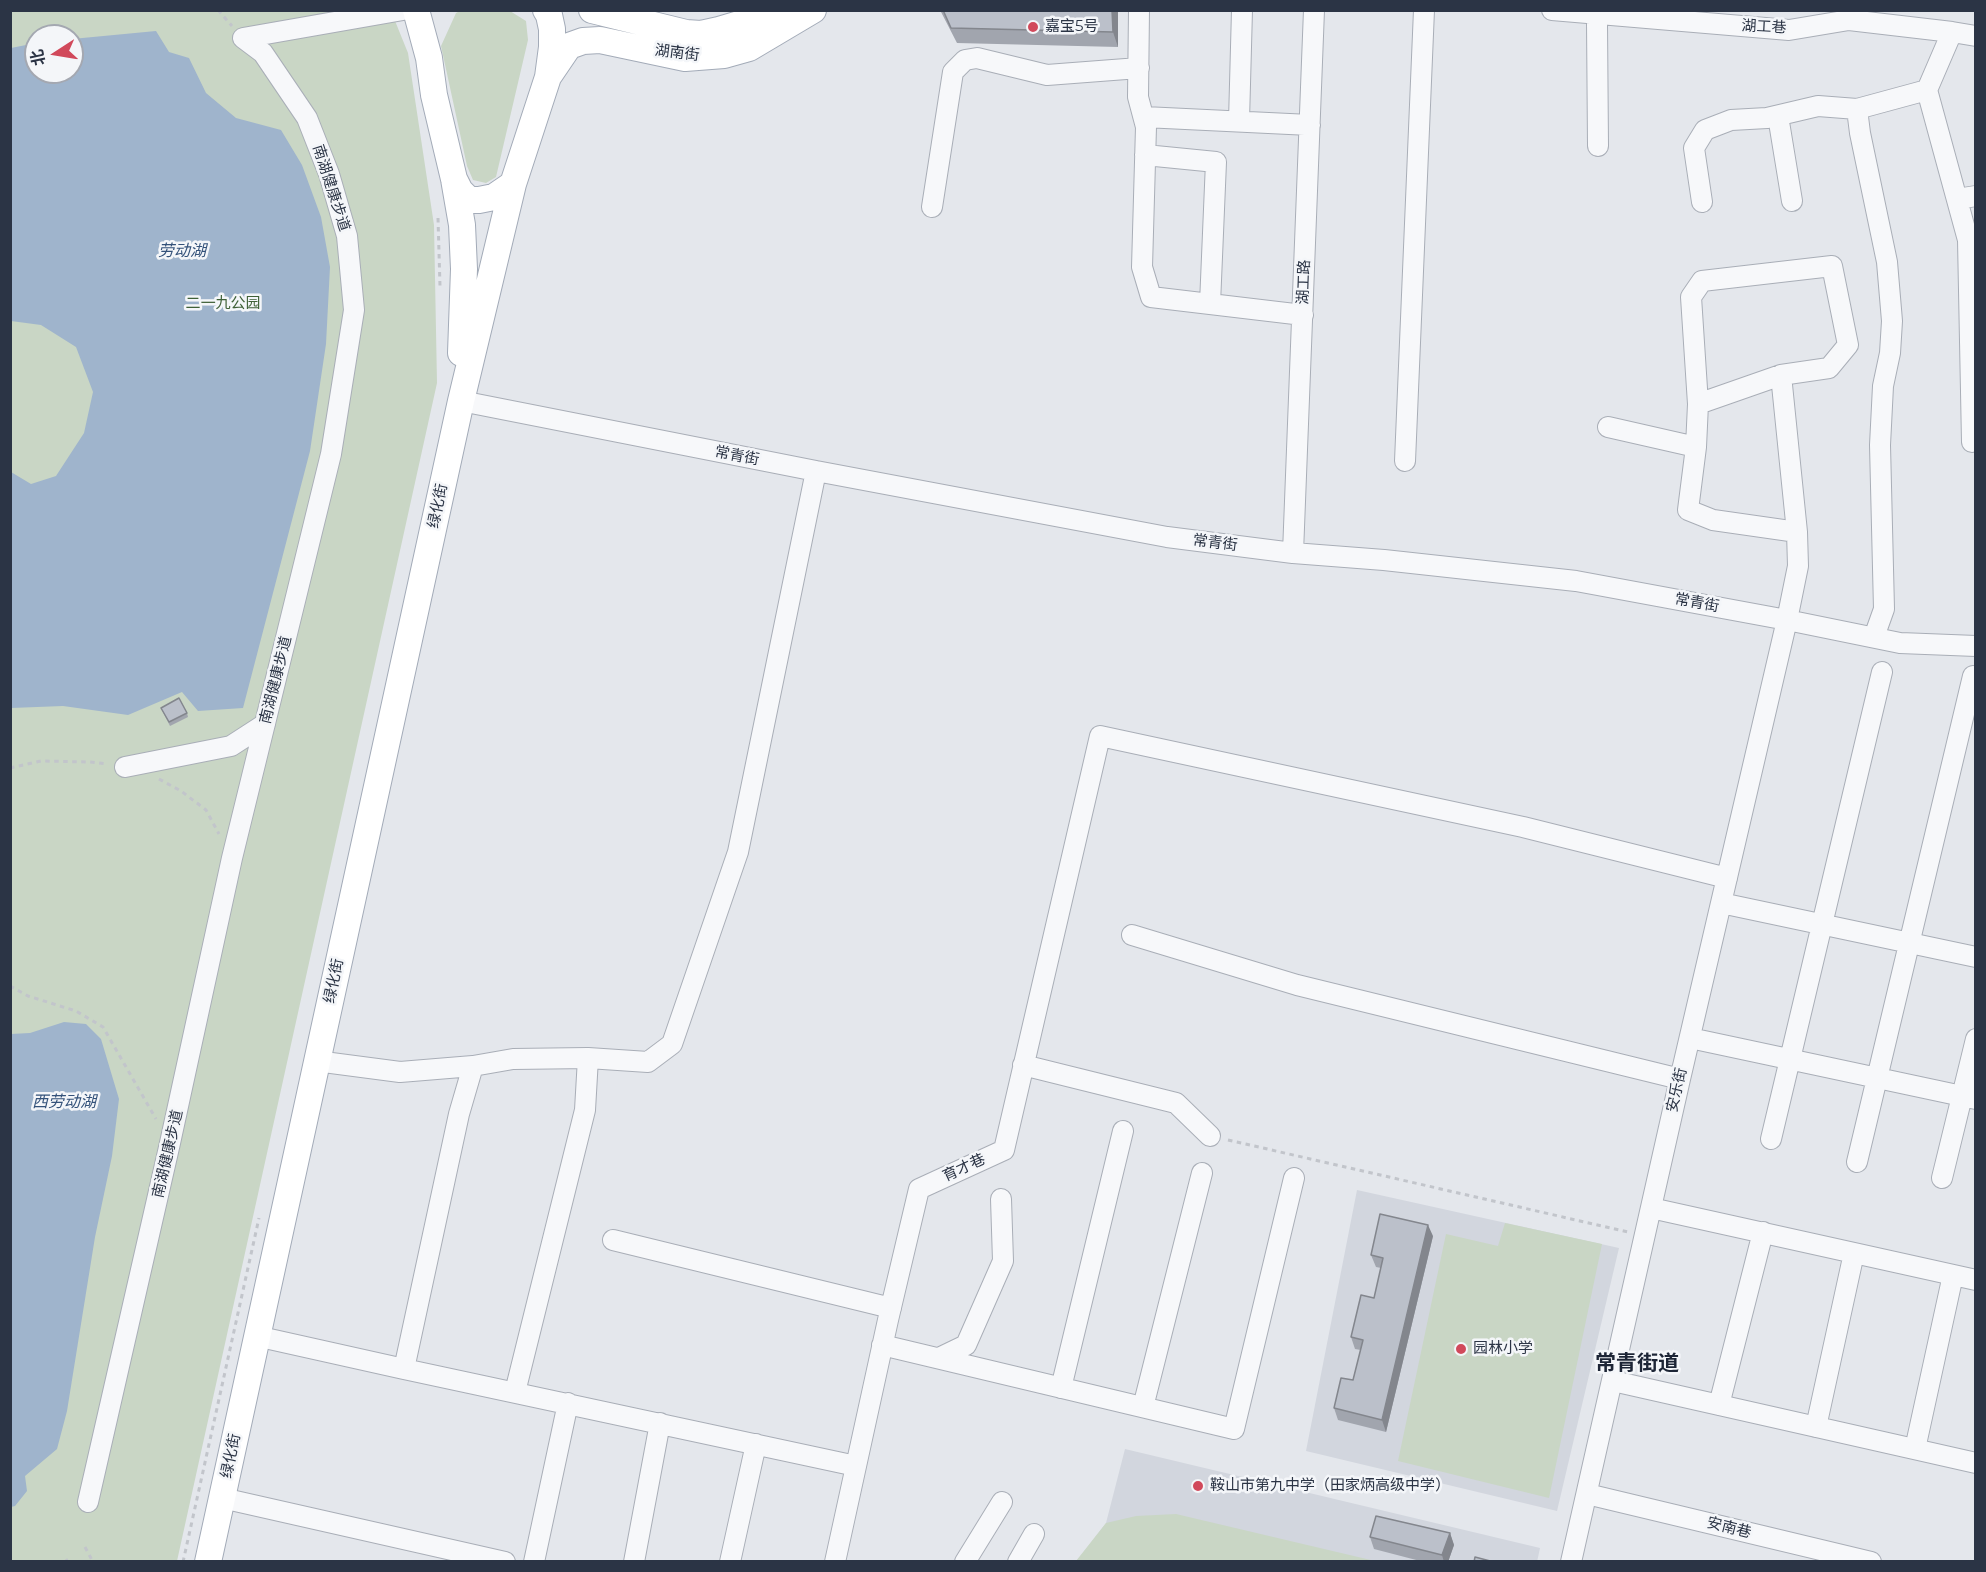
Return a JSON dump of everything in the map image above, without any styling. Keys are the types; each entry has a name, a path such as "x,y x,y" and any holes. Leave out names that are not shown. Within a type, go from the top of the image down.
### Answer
{"main road":[{"name":"绿化街","path":"416,10 429,58 434,95 454,179 462,225 464,269 461,401"},
{"path":"429,58 431,25 438,10"},
{"name":"绿化街","path":"208,1562 461,401 513,184 548,77 552,29 546,10"},
{"name":"湖南街","path":"596,11 686,33 701,34 763,17 773,10"},
{"name":"湖南街","path":"548,77 569,46 583,41 600,40 685,58 724,55 749,48 813,10"},
{"path":"454,179 460,191 469,200 494,197 513,184"}],"street":[{"name":"南湖健康步道","path":"88,1502 232,858 332,454 354,310 347,236 329,174 307,118 263,53 243,38 403,10"},
{"path":"1139,10 1138,97 1146,127 1142,267 1151,297 1303,315"},
{"path":"1239,121 1242,10"},
{"name":"湖工路","path":"1293,553 1314,10"},
{"path":"1405,461 1424,10"},
{"name":"湖工巷","path":"1552,10 1789,30 1848,15 1976,36"},
{"path":"1597,23 1598,146"},
{"path":"1952,32 1927,90 1966,197 1972,442"},
{"path":"932,207 953,72 965,60 977,58 1047,75 1138,68"},
{"path":"1702,202 1694,148 1705,130 1731,120 1767,118 1818,106 1857,109 1927,90"},
{"path":"1857,109 1887,262 1892,321 1890,353 1883,386 1880,445 1884,609 1874,637"},
{"path":"1778,116 1792,201"},
{"path":"1144,117 1310,125"},
{"path":"1145,155 1215,162 1210,304"},
{"path":"1698,404 1781,375 1829,368 1848,345 1832,266 1702,281 1690,297 1698,404 1696,447 1688,510 1713,520 1797,532"},
{"name":"安乐街","path":"1571,1562 1798,566 1797,532 1781,375"},
{"name":"常青街","path":"461,401 1167,537 1293,553 1384,560 1576,581 1900,643 1976,646"},
{"path":"1608,427 1696,447"},
{"path":"316,1061 400,1071 473,1066 513,1059 588,1058 648,1062 672,1044 738,852 816,471"},
{"path":"1772,1138 1882,672"},
{"path":"1857,1162 1973,676"},
{"path":"125,767 231,746 265,724"},
{"name":"育才巷","path":"835,1562 882,1345 919,1189 1004,1150 1100,736 1522,827 1727,878"},
{"path":"1722,903 1976,957"},
{"path":"1132,935 1297,985 1680,1079"},
{"path":"1690,1038 1969,1097"},
{"path":"1942,1178 1969,1097 1976,1039"},
{"path":"515,1392 585,1110 588,1058"},
{"path":"1023,1065 1176,1103 1210,1136"},
{"path":"404,1369 459,1114 473,1066"},
{"path":"1061,1388 1123,1131"},
{"path":"1143,1407 1202,1173"},
{"path":"882,1345 1234,1429 1294,1178"},
{"path":"939,1358 966,1345 1004,1261 1001,1199"},
{"path":"1651,1208 1976,1280"},
{"path":"1719,1405 1763,1232"},
{"path":"613,1240 891,1308"},
{"path":"1816,1427 1854,1253"},
{"path":"1915,1449 1953,1275"},
{"path":"256,1336 856,1466"},
{"path":"1612,1381 1976,1463"},
{"path":"534,1562 568,1403"},
{"path":"634,1562 660,1423"},
{"path":"730,1562 756,1444"},
{"name":"安南巷","path":"1587,1494 1797,1553 1870,1562"},
{"path":"222,1498 505,1562"},
{"path":"965,1562 1002,1502"},
{"path":"1018,1562 1034,1534"}],"path":[{"path":"438,214 440,286"},
{"path":"10,986 28,996 76,1011 103,1027 170,1143"},
{"path":"1210,1136 1644,1236"},
{"path":"183,1562 261,1211"},
{"path":"85,1547 93,1562"}],"shaded area":[{"name":"园林小学","path":"1357,1190 1619,1248 1557,1511 1306,1451"},
{"name":"鞍山市第九中学（田家炳高级中学）","path":"1125,1449 1540,1548 1537,1562 1076,1562 1106,1523"}],"green space":[{"name":"二一九公园","path":"11,11 391,11 408,53 434,225 437,383 177,1561 11,1562"},
{"path":"460,11 510,11 526,21 528,40 496,177 486,183 473,180 467,166 441,46 456,13"},
{"path":"1505,1223 1602,1244 1549,1498 1398,1461 1446,1234 1498,1246"},
{"path":"1176,1514 1375,1561 1076,1561 1106,1523 1136,1516"}],"water":[{"name":"劳动湖","path":"156,31 169,52 189,58 206,93 236,118 281,130 302,165 321,217 330,267 326,344 310,451 243,708 198,711 182,692 128,715 63,706 11,708 11,472 31,484 56,476 84,433 93,392 76,347 41,325 11,321 11,48 24,45 24,84 84,84 84,38"},
{"name":"西劳动湖","path":"64,1022 86,1024 101,1039 119,1099 112,1156 95,1237 67,1411 57,1449 25,1476 27,1491 15,1506 11,1507 11,1034 30,1033"}],"building":[{"path":"943,10 1112,10 1113,32 951,28"},
{"path":"179,698 187,713 169,722 161,708"},
{"path":"1380,1214 1428,1225 1382,1420 1334,1408 1341,1378 1353,1380 1363,1340 1351,1337 1361,1295 1374,1298 1383,1258 1371,1255"},
{"path":"1376,1516 1450,1533 1442,1555 1370,1537"},
{"path":"1475,1557 1494,1562 1474,1562"}],"place":[{"name":"嘉宝5号","path":"1033,27"},
{"name":"园林小学","path":"1461,1349"},
{"name":"鞍山市第九中学（田家炳高级中学）","path":"1198,1486"}],"district":[{"name":"常青街道","path":"1637,1364"}]}
